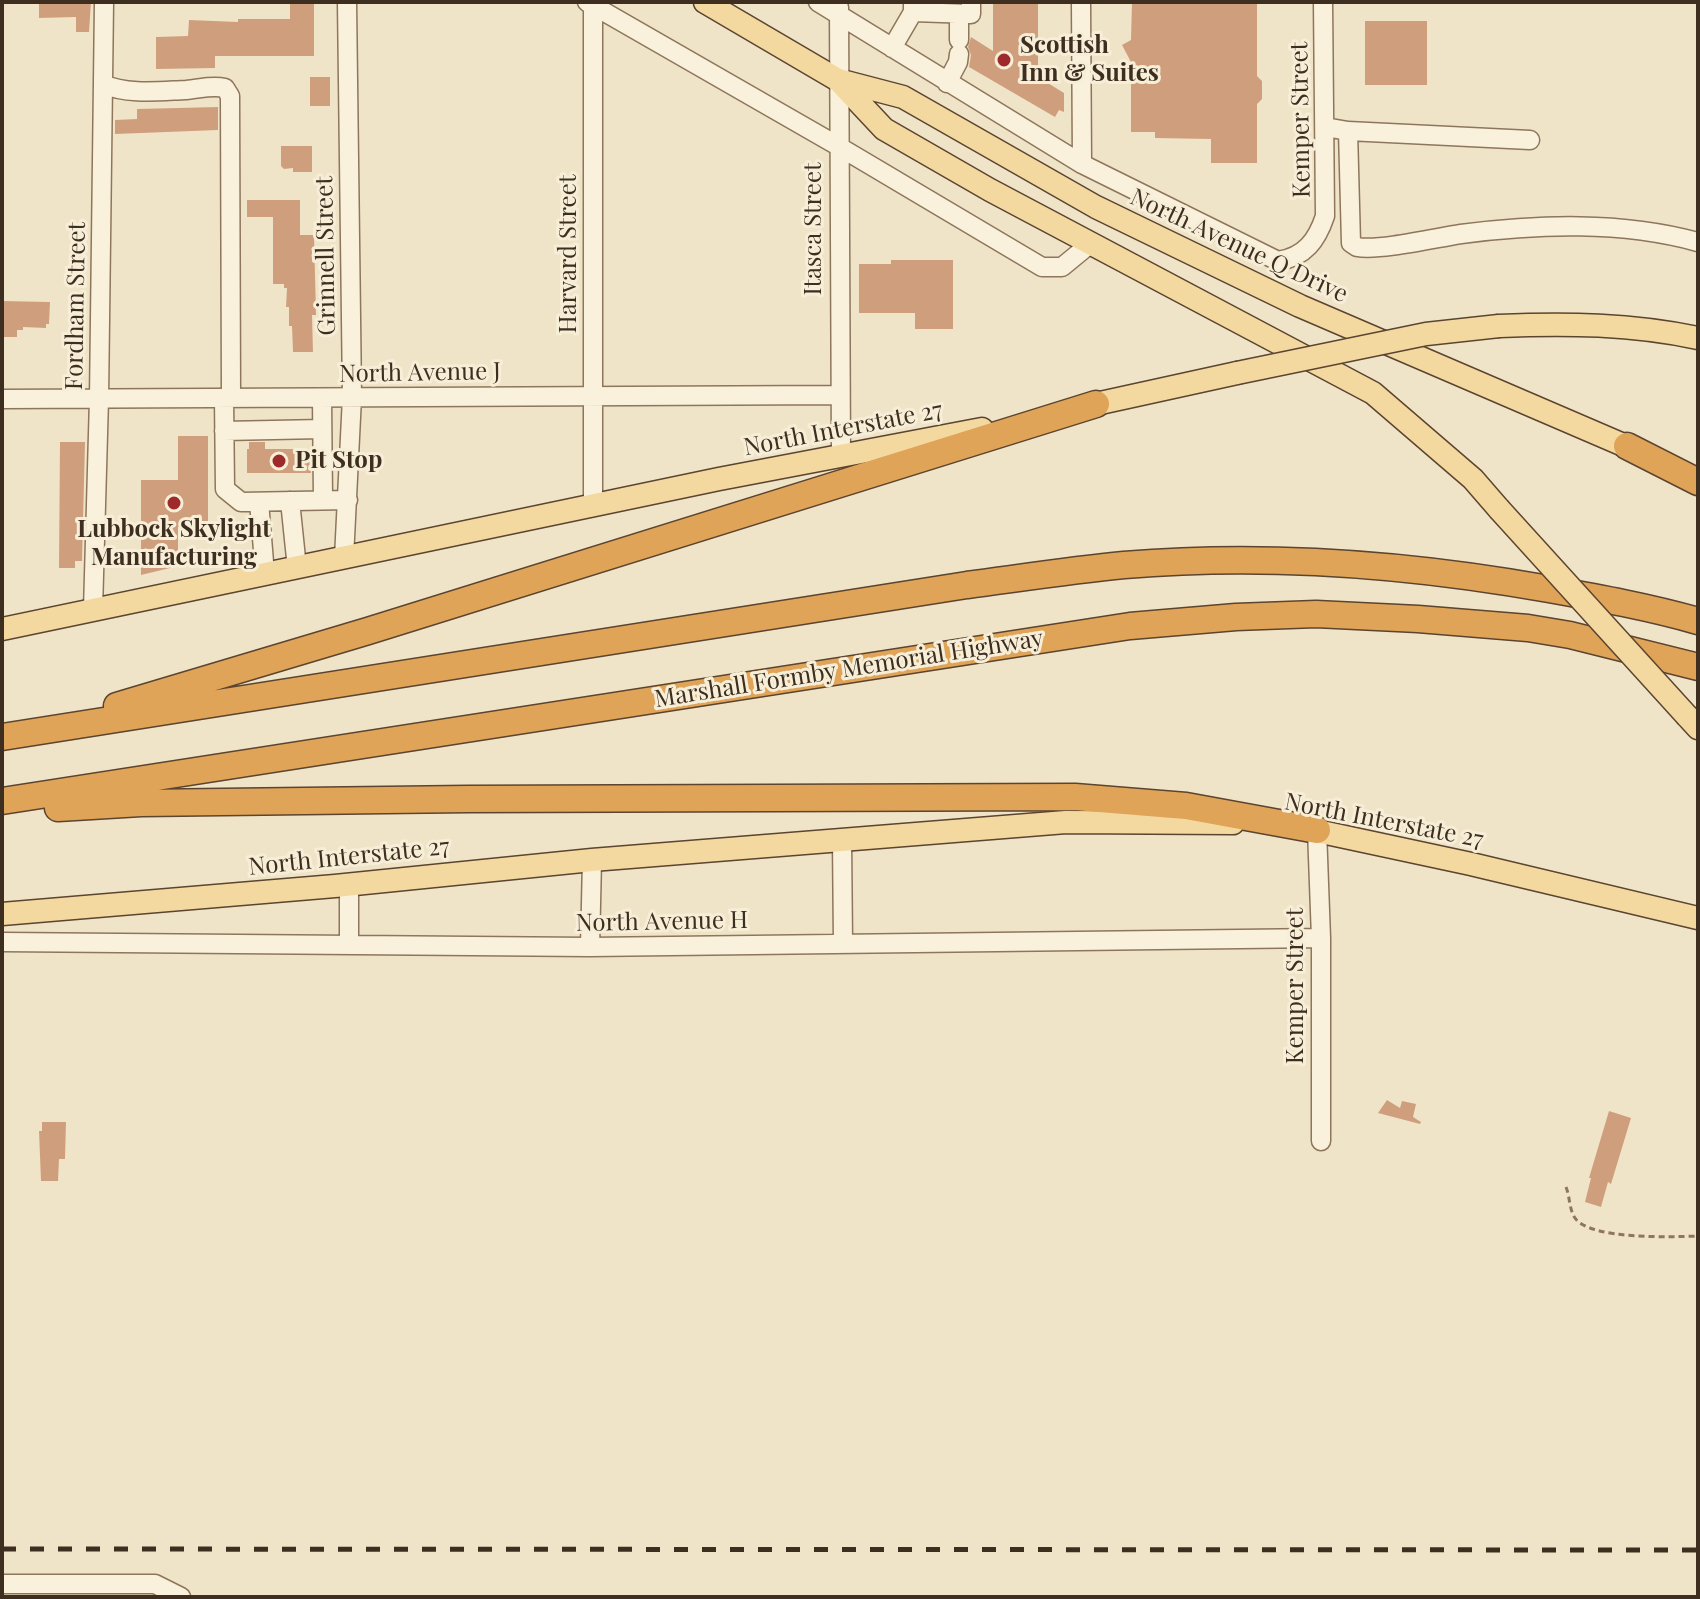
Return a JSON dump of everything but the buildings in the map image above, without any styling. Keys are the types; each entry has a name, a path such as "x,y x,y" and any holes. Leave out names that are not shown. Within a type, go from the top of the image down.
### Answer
{"highway":[{"path":"37,731 1096,404"},
{"path":"1627,446 1698,480"},
{"path":"2,737 967,585 1125,565 1299,560 1438,571 1653,608 1698,621"},
{"name":"Marshall Formby Memorial Highway","path":"2,801 1130,626 1236,617 1316,614 1528,628 1587,639 1698,667"},
{"path":"2,811 203,802 1075,797 1186,806 1317,830"}],"main road":[{"name":"North Avenue Q Drive","path":"705,2 838,80 903,97 1096,207 1259,286 1627,446"},
{"name":"North Avenue Q Drive","path":"838,80 884,129 1090,244 1373,393 1473,479 1694,723"},
{"name":"North Interstate 27","path":"2,629 977,430 1426,334 1499,326 1582,324 1641,328 1698,338"},
{"name":"North Interstate 27","path":"2,914 592,860 1066,822 1252,823 1317,830 1698,918"}],"street":[{"name":"Fordham Street","path":"93,610 104,2"},
{"name":"Grinnell Street","path":"344,558 352,397 347,2"},
{"name":"North Avenue Q Drive","path":"818,2 839,8 892,48 1082,164 1278,261 1295,258 1318,237"},
{"path":"1081,2 1082,164"},
{"name":"Kemper Street","path":"1318,237 1325,216 1323,2"},
{"path":"591,3 1042,267 1062,267 1090,244"},
{"name":"Harvard Street","path":"591,3 593,506"},
{"path":"892,48 913,7 965,8 959,47 947,83"},
{"name":"Itasca Street","path":"839,8 838,395 841,456"},
{"path":"103,84 127,90 187,90 215,86 225,88 230,96 225,489 241,502 348,500"},
{"path":"1325,127 1348,131 1530,140"},
{"path":"1348,131 1351,243 1357,247 1496,230 1612,226 1669,234 1698,242"},
{"name":"North Avenue J","path":"2,399 838,395"},
{"path":"322,398 323,500"},
{"path":"224,431 322,429"},
{"path":"290,501 297,568"},
{"path":"259,502 265,574"},
{"name":"Kemper Street","path":"1317,830 1321,938 1321,1141"},
{"path":"842,839 843,944"},
{"path":"590,947 592,860"},
{"path":"349,884 349,945"},
{"name":"North Avenue H","path":"2,942 590,947 1321,938"},
{"path":"2,1584 155,1584 181,1597"}],"path":[{"path":"1566,1187 1573,1215 1582,1226 1612,1233 1698,1236"}],"railway":[{"path":"2,1549 1698,1550"}],"place":[{"name":"Scottish Inn & Suites","path":"1004,60"},
{"name":"Pit Stop","path":"279,461"},
{"name":"Lubbock Skylight Manufacturing","path":"174,503"}]}
